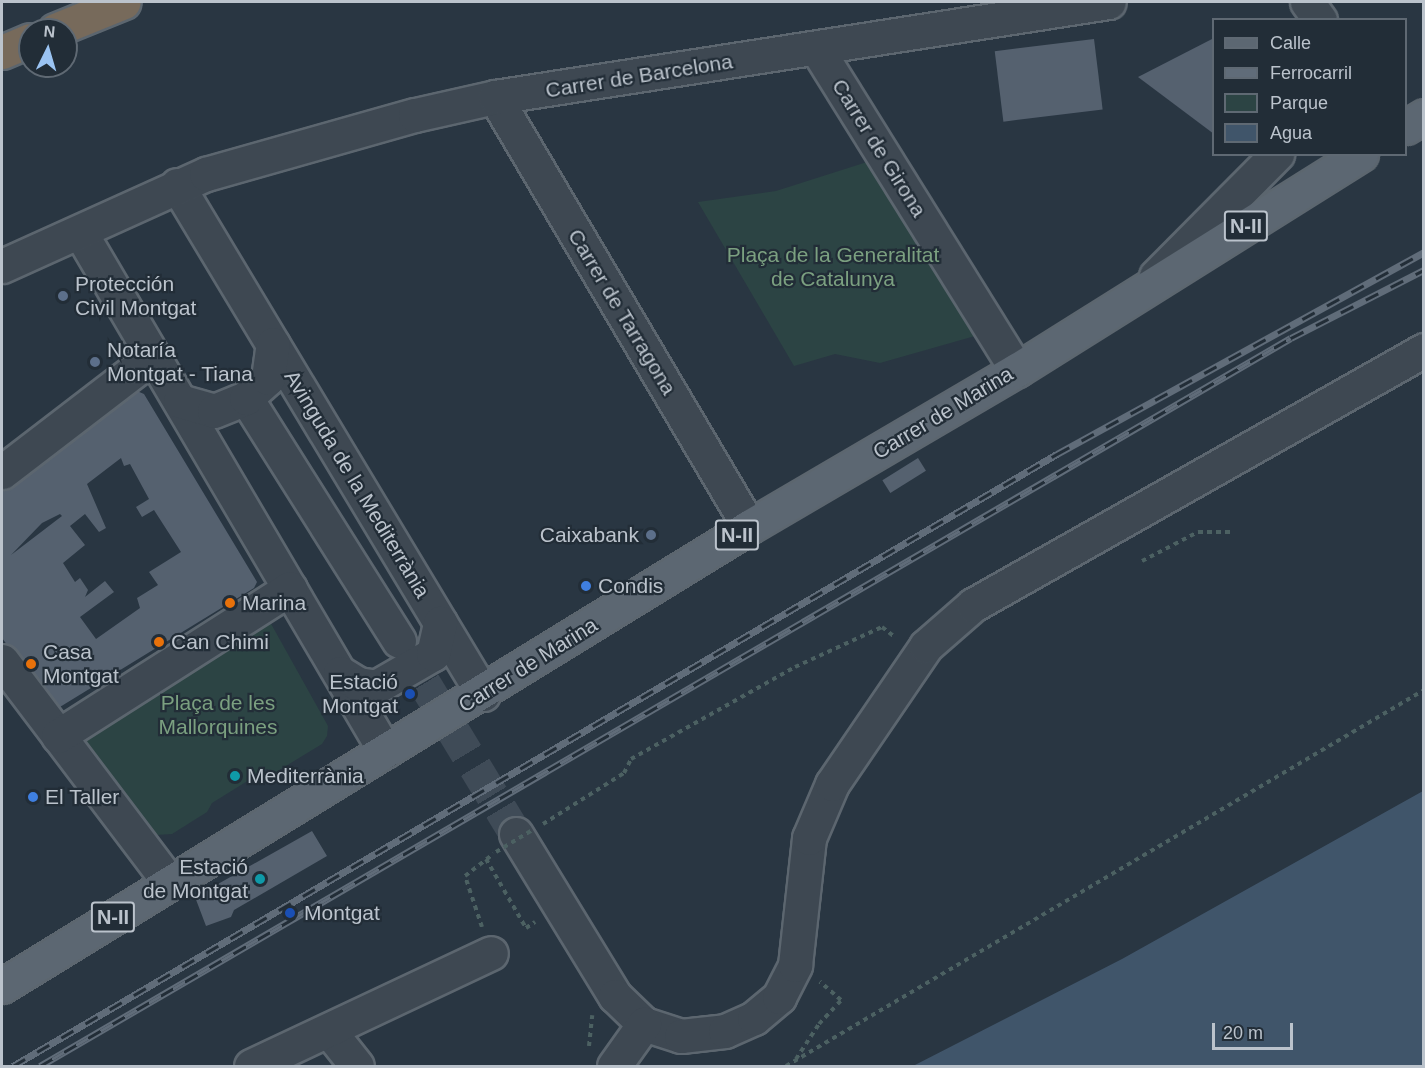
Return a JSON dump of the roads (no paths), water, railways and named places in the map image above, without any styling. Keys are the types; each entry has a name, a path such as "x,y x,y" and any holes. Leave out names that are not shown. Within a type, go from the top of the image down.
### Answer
{"highway":[{"path":"78,21 124,2"},
{"path":"2,52 18,45"}],"main road":[{"path":"1407,126 1424,116"},
{"name":"Carrer de Marina","path":"2,986 169,882 483,694 749,527 1017,370 1357,156"}],"street":[{"name":"Carrer de Barcelona","path":"177,185 299,145 495,97 1109,2"},
{"path":"1307,2 1319,18"},
{"name":"Carrer de Girona","path":"817,49 1017,370"},
{"name":"Carrer de Tarragona","path":"495,97 749,527"},
{"path":"1139,292 1275,156"},
{"path":"2,266 80,232 177,185"},
{"name":"Avinguda de la Mediterrània","path":"177,185 483,694"},
{"path":"80,232 385,751"},
{"name":"Avinguda de la Mediterrània","path":"180,401 214,411 246,398 268,378 273,345"},
{"path":"515,838 615,996 644,1024 681,1036 725,1031 754,1018 779,998 795,965 809,838 832,784 927,646 973,605 1424,350"},
{"path":"2,472 153,356"},
{"path":"246,398 399,641"},
{"path":"58,736 290,588"},
{"name":"Avinguda de la Mediterrània","path":"340,673 358,684 376,687 433,654 440,623"},
{"path":"5,678 58,736 169,882"},
{"path":"250,1066 330,1032 491,953"},
{"path":"614,1066 644,1024"},
{"path":"330,1032 357,1066"}],"water":[{"path":"1423,791 1423,1066 913,1066 1122,959"}],"tunnel":[{"path":"399,641 516,834"}],"railway":[{"path":"13,1066 1057,454 1424,252"},
{"path":"40,1066 1291,338 1424,270"}],"place":[{"name":"Protección Civil Montgat","path":"63,296"},
{"name":"Notaría Montgat - Tiana","path":"95,362"},
{"name":"Caixabank","path":"651,535"},
{"name":"Condis","path":"586,586"},
{"name":"Marina","path":"230,603"},
{"name":"Can Chimi","path":"159,642"},
{"name":"Casa Montgat","path":"31,664"},
{"name":"Estació Montgat","path":"410,694"},
{"name":"Mediterrània","path":"235,776"},
{"name":"El Taller","path":"33,797"},
{"name":"Estació de Montgat","path":"260,879"},
{"name":"Montgat","path":"290,913"}],"park label":[{"name":"Plaça de la Generalitat de Catalunya","path":"833,267"},
{"name":"Plaça de les Mallorquines","path":"218,715"}]}
